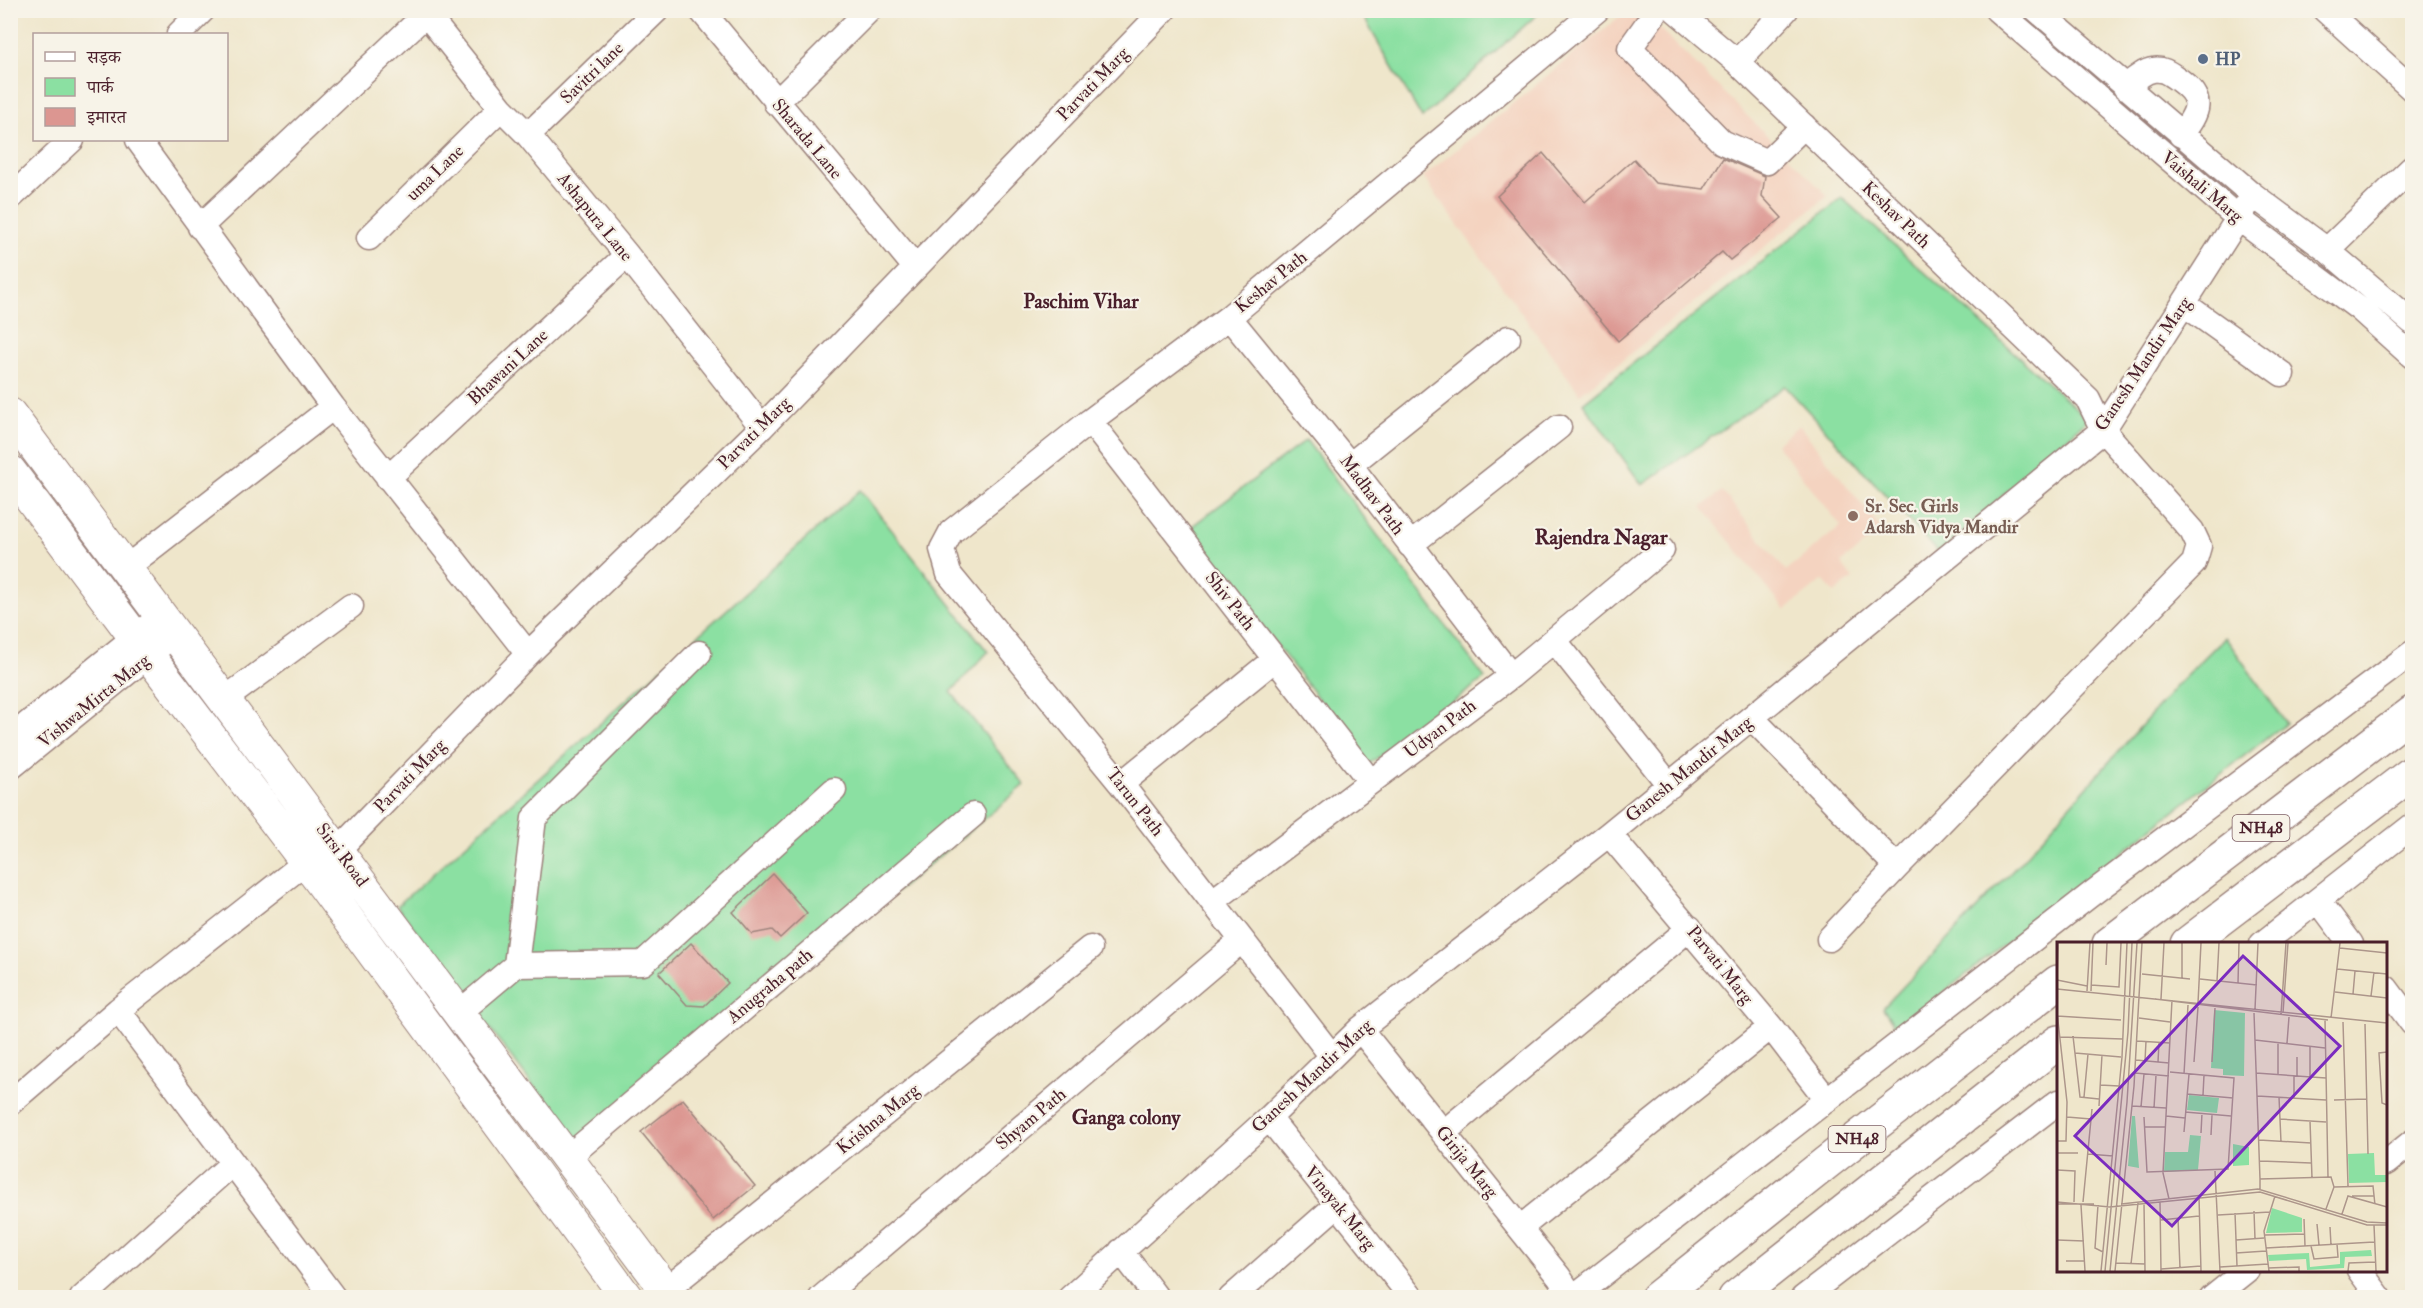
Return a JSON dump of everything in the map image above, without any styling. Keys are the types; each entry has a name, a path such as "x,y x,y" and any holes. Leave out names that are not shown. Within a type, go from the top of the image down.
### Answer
{"highway":[{"name":"NH48","path":"2112,942 2412,713"},
{"name":"NH48","path":"2190,942 2412,773"},
{"name":"NH48","path":"1657,1298 1826,1162 2057,983"},
{"name":"NH48","path":"1735,1298 2057,1043"}],"main road":[{"name":"Sirsi Road","path":"10,414 127,567 669,1294"},
{"name":"Sirsi Road","path":"10,471 306,862 627,1298"}],"street":[{"path":"180,33 203,10"},
{"name":"Savitri lane","path":"528,135 657,10"},
{"name":"Sharada Lane","path":"701,10 776,103 915,267"},
{"path":"776,103 869,10"},
{"name":"Parvati Marg","path":"338,850 528,654 762,427 1164,10"},
{"name":"Keshav Path","path":"942,549 951,532 1090,421 1229,317 1597,10"},
{"path":"1657,10 1630,48 1722,142 1767,162 1804,126"},
{"name":"Keshav Path","path":"1675,10 1737,62 2088,399 2103,430 2192,531 2199,546 2194,563 1829,939"},
{"path":"1737,62 1786,10"},
{"name":"Vaishali Marg","path":"1997,10 2238,218 2361,310 2412,356"},
{"name":"Vaishali Marg","path":"2037,10 2253,195 2327,250 2412,322"},
{"path":"2328,11 2412,89"},
{"path":"200,227 424,12"},
{"name":"Ashapura Lane","path":"424,12 501,108 528,135 627,255 762,427"},
{"path":"2125,87 2151,70 2163,70 2190,88 2197,99 2197,110 2181,135"},
{"name":"uma Lane","path":"369,237 501,108"},
{"path":"2134,130 2151,109"},
{"path":"10,198 71,141"},
{"path":"139,141 333,407 528,654"},
{"path":"2327,250 2412,168"},
{"name":"Ganesh Mandir Marg","path":"1070,1298 1269,1118 1331,1054 1360,1029 1670,786 2103,430 2253,195"},
{"name":"Bhawani Lane","path":"388,478 627,255"},
{"path":"2184,304 2282,374"},
{"name":"Madhav Path","path":"1229,317 1350,465 1511,676"},
{"path":"1350,465 1508,338"},
{"path":"127,567 333,407"},
{"name":"Shiv Path","path":"1090,421 1370,781"},
{"path":"1410,545 1559,427"},
{"name":"Tarun Path","path":"942,549 949,574 1121,784 1331,1054"},
{"name":"Udyan Path","path":"1213,901 1511,676 1662,550"},
{"path":"225,699 351,606"},
{"name":"VishwaMirta Marg","path":"10,768 169,624"},
{"path":"1555,641 1670,786"},
{"name":"VishwaMirta Marg","path":"10,738 142,647"},
{"path":"516,965 534,818 699,653"},
{"path":"1572,1297 2094,891 2412,653"},
{"path":"1121,784 1275,659"},
{"path":"1752,718 1897,867"},
{"path":"460,1012 516,965 643,963 834,790"},
{"name":"Anugraha path","path":"568,1157 972,815"},
{"path":"2265,942 2412,826"},
{"name":"Parvati Marg","path":"1610,834 1690,928 1827,1100"},
{"path":"10,1103 118,1010 306,862"},
{"path":"2318,900 2350,942"},
{"path":"1443,1133 1690,928"},
{"name":"Shyam Path","path":"820,1298 1242,940"},
{"name":"Krishna Marg","path":"669,1294 1090,948"},
{"path":"2387,991 2412,1023"},
{"path":"118,1010 334,1298"},
{"path":"1520,1228 1770,1027"},
{"name":"Girija Marg","path":"1360,1029 1520,1228 1572,1297"},
{"path":"1803,1298 2057,1103"},
{"name":"Vinayak Marg","path":"1269,1118 1412,1298"},
{"path":"2387,1162 2412,1143"},
{"path":"82,1298 233,1163"},
{"path":"1231,1298 1338,1204"},
{"path":"1121,1251 1157,1298"},
{"path":"2212,1298 2244,1272"},
{"path":"2360,1272 2380,1298"}],"shaded area":[{"path":"1624,13 1651,20 1828,196 1580,394 1423,177"},
{"name":"Sr. Sec. Girls Adarsh Vidya Mandir","path":"1799,425 1882,530 1841,563 1853,579 1834,593 1823,580 1785,610 1702,507 1722,491 1786,571 1841,526 1776,444"}],"green space":[{"path":"1360,11 1541,11 1422,118"},
{"path":"1842,198 2088,419 1939,553 1785,386 1642,485 1583,403"},
{"path":"1306,440 1485,678 1369,764 1187,530"},
{"path":"860,490 988,652 951,692 1025,785 583,1152 397,906"},
{"path":"2225,637 2286,723 1897,1029 1883,1008 2016,867 2180,682"}],"building":[{"path":"1543,153 1585,202 1634,159 1655,183 1704,189 1723,158 1765,176 1762,196 1782,218 1730,260 1722,252 1618,341 1497,196"},
{"path":"773,874 807,913 780,938 772,930 752,934 733,912"},
{"path":"691,943 728,983 704,1006 687,1005 659,973"},
{"path":"683,1099 755,1186 713,1220 641,1132"}],"place":[{"name":"HP","path":"2203,59"},
{"name":"Sr. Sec. Girls Adarsh Vidya Mandir","path":"1853,516"}],"district":[{"name":"Paschim Vihar","path":"1081,301"},
{"name":"Rajendra Nagar","path":"1601,537"},
{"name":"Ganga colony","path":"1126,1117"}]}
